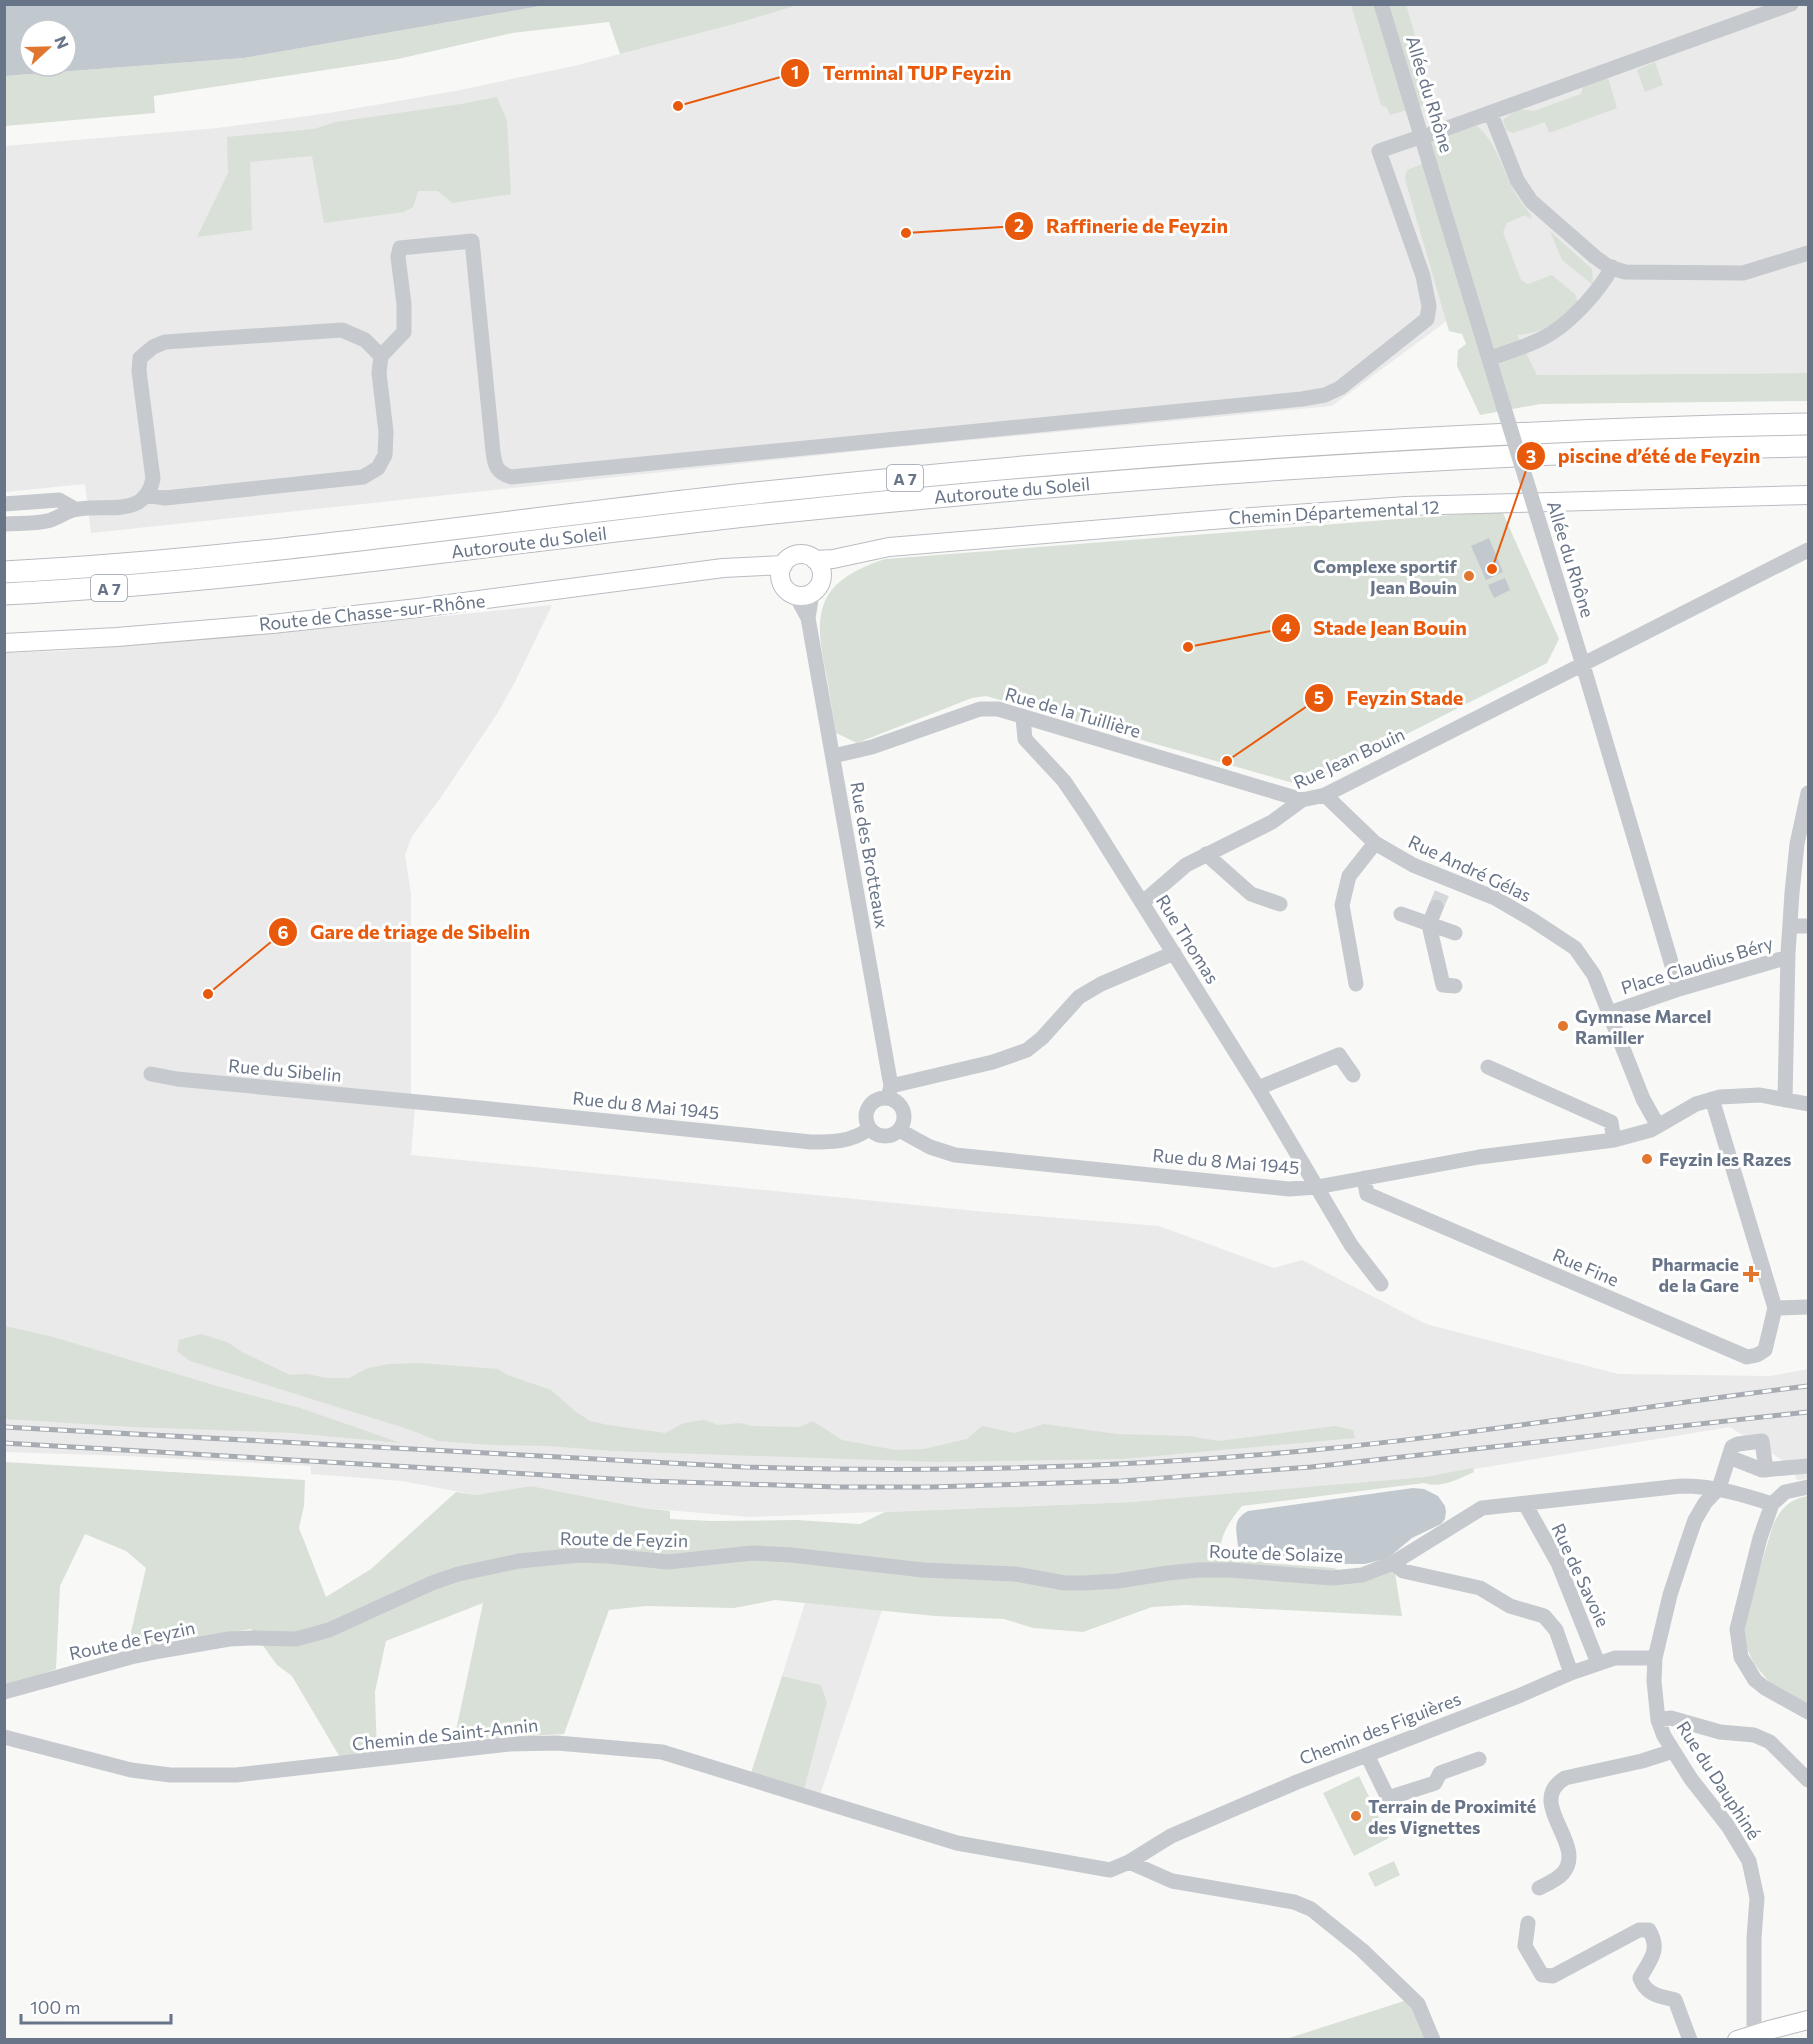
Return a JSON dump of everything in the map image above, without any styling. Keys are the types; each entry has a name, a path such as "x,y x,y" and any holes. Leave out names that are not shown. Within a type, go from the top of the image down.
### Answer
{"highway":[{"name":"Autoroute du Soleil","path":"4,572 160,562 254,553 741,495 1079,462 1422,439 1809,424"},
{"name":"Autoroute du Soleil","path":"4,594 153,585 299,570 748,516 1046,487 1405,462 1809,446"}],"main road":[{"name":"Chemin Départemental 12","path":"815,560 833,559 889,547 1406,506 1809,495"},
{"name":"Chemin Départemental 12","path":"822,578 861,552"},
{"path":"810,556 815,560 822,571 817,590 804,595 789,593 782,574 792,557 810,556"},
{"name":"Route de Chasse-sur-Rhône","path":"4,643 162,633 338,617 738,568 782,574"},
{"path":"1748,2038 1809,2020"}],"street":[{"name":"Allée du Rhône","path":"1381,4 1583,665 1679,989"},
{"path":"1431,134 1791,4"},
{"path":"1491,114 1517,180 1531,201 1595,257 1612,267 1625,272 1743,273 1809,253"},
{"path":"146,495 165,498 363,477 378,468 385,455 386,432 379,373 381,356 404,332 404,304 398,257 400,248 472,241 495,464 501,474 511,477 1313,397 1340,388 1427,319 1429,306 1423,276 1379,151 1414,140"},
{"path":"1489,359 1543,338 1568,320 1603,284 1612,267"},
{"path":"4,524 47,521 75,510 127,506 141,500 150,491 153,479 139,371 140,358 153,347 165,342 342,330 365,340 381,356"},
{"path":"4,504 60,500 75,510"},
{"name":"Rue Jean Bouin","path":"1142,903 1186,864 1272,822 1302,800 1325,795 1809,550"},
{"name":"Rue des Brotteaux","path":"804,595 890,1092"},
{"name":"Rue de la Tuillière","path":"833,756 872,747 980,709 998,709 1302,800"},
{"name":"Rue Thomas","path":"1023,718 1024,739 1064,781 1258,1088 1351,1245 1381,1284"},
{"path":"1788,957 1797,844 1809,793"},
{"name":"Rue André Gélas","path":"1325,795 1375,843 1413,865 1442,893 1495,898 1575,948 1594,975 1609,1013"},
{"path":"1356,984 1342,905 1349,876 1375,843"},
{"path":"1206,854 1251,894 1280,904"},
{"path":"1442,893 1430,925 1442,988"},
{"path":"1401,914 1455,933"},
{"path":"1790,926 1809,926"},
{"path":"890,1092 904,1114 904,1119 899,1130 890,1136 884,1136 869,1129 866,1116 869,1106 878,1099 890,1092 1027,1050 1042,1038 1079,997 1101,984 1174,953"},
{"name":"Place Claudius Béry","path":"1658,1126 1643,1099 1609,1013 1679,989 1788,957 1785,1100"},
{"path":"1258,1088 1339,1055 1353,1075"},
{"path":"1488,1067 1611,1122 1614,1140"},
{"name":"Rue du Sibelin","path":"151,1074 177,1079 415,1101"},
{"path":"1658,1126 1696,1104 1712,1099 1747,1094 1809,1104"},
{"path":"1712,1099 1775,1308 1809,1307"},
{"name":"Rue du 8 Mai 1945","path":"415,1101 811,1142 834,1143 851,1139 869,1129"},
{"name":"Rue du 8 Mai 1945","path":"899,1130 930,1147 955,1155 1288,1189 1317,1187 1479,1157 1614,1140 1643,1133 1658,1126"},
{"name":"Rue Fine","path":"1364,1178 1367,1194 1747,1357 1765,1350 1775,1308"},
{"path":"1719,1488 1734,1445 1762,1441 1766,1470"},
{"path":"1728,1457 1762,1470 1809,1466"},
{"name":"Route de Solaize","path":"1046,1579 1084,1583 1118,1581 1198,1570 1230,1570 1332,1578 1362,1575 1393,1563 1482,1509 1681,1486 1719,1488 1772,1504"},
{"path":"1809,1487 1785,1492 1772,1504 1763,1527 1739,1617 1737,1643 1741,1657 1755,1680 1809,1712"},
{"name":"Rue du Dauphiné","path":"1719,1488 1705,1503 1695,1521 1686,1546 1670,1595 1655,1658 1654,1682 1658,1720 1673,1751 1691,1779 1728,1826 1749,1861 1757,1898 1748,2038"},
{"name":"Rue de Savoie","path":"1525,1504 1557,1563 1599,1663"},
{"name":"Route de Feyzin","path":"4,1692 112,1662 160,1652 230,1640 296,1639 329,1630 432,1583 458,1574 497,1564 549,1557 609,1556 668,1562 752,1553 791,1555 923,1570 1015,1574 1046,1579"},
{"path":"1393,1563 1403,1571 1480,1588 1510,1606 1544,1616 1556,1630 1571,1673"},
{"name":"Chemin des Figuières","path":"1129,1862 1171,1836 1297,1782 1521,1695 1571,1673 1615,1658 1655,1658"},
{"path":"1658,1720 1671,1718 1720,1732 1754,1735 1770,1742 1809,1780"},
{"name":"Chemin de Saint-Annin","path":"4,1737 131,1770 170,1775 236,1775 509,1744 557,1743 662,1752 957,1843 1110,1870 1129,1862"},
{"path":"1539,1888 1554,1881 1564,1872 1569,1859 1568,1846 1551,1803 1551,1793 1558,1783 1565,1779 1642,1761 1673,1751"},
{"path":"1367,1755 1388,1798 1435,1783 1440,1773 1479,1759"},
{"path":"1129,1862 1172,1881 1294,1902 1311,1909 1362,1950 1418,2004 1433,2040"},
{"path":"1528,1923 1525,1946 1542,1976 1553,1976 1639,1930 1649,1930 1655,1941 1655,1950 1640,1978 1651,1994 1675,2000 1690,2040"}],"shaded area":[{"path":"5,4 546,4 244,58 78,71 78,18 18,18 18,75 5,76"},
{"path":"546,5 798,5 620,54 609,22 512,33 398,59 154,96 155,113 5,126 5,76 78,78 78,71 244,58"},
{"path":"798,5 1808,5 1808,373 1537,375 1448,320 1332,406 888,448 91,533 85,484 5,492 5,146 218,128 329,113 455,91 574,66"},
{"path":"1351,5 1406,5 1435,102 1390,115 1387,108 1381,105"},
{"path":"1655,62 1663,85 1645,92 1637,70"},
{"path":"1608,78 1617,108 1549,133 1545,122 1513,133 1506,130 1503,120 1517,109 1534,111 1581,94 1583,87"},
{"path":"497,97 507,121 511,194 452,203 438,191 418,191 413,207 404,212 324,223 312,156 250,162 252,230 197,237 228,173 227,137 314,129 336,122"},
{"path":"1477,126 1490,141 1512,187 1531,215 1531,219 1525,215 1507,223 1503,232 1521,280 1528,284 1552,275 1575,294 1579,306 1551,326 1517,335 1537,375 1808,373 1808,401 1540,404 1480,415 1457,366 1458,350 1466,344 1462,334 1449,331 1405,179 1407,170 1435,159 1429,141"},
{"path":"1550,231 1592,269 1593,285 1562,260"},
{"path":"1502,511 1559,639 1547,663 1304,786 986,696 972,698 857,743 836,733 821,642 823,606 828,595 841,580 859,569 885,559"},
{"path":"1489,538 1503,572 1486,580 1471,546"},
{"path":"1505,578 1510,590 1494,598 1488,585"},
{"path":"552,605 497,714 412,836 405,855 411,894 411,1093 415,1107 411,1155 986,1212 1159,1226 1274,1268 1302,1260 1426,1324 1618,1374 1770,1376 1808,1369 1808,1479 1797,1480 1792,1466 1730,1427 1425,1477 1266,1492 1132,1502 749,1517 643,1508 531,1486 476,1495 402,1481 311,1474 311,1466 5,1452 5,653 62,651"},
{"path":"5,1326 53,1337 300,1408 401,1443 293,1433 5,1419"},
{"path":"201,1334 227,1342 242,1352 290,1375 307,1374 326,1378 349,1378 368,1368 389,1364 419,1363 498,1369 507,1375 551,1390 590,1421 665,1433 684,1423 704,1420 718,1425 740,1423 752,1426 799,1427 813,1421 842,1440 895,1450 924,1449 967,1439 982,1426 1014,1433 1044,1424 1117,1434 1189,1436 1219,1441 1335,1426 1353,1430 1355,1438 1122,1459 936,1462 613,1451 438,1441 411,1430 190,1361 177,1351 179,1340"},
{"path":"5,1462 305,1480 304,1506 299,1528 326,1597 371,1569 456,1492 476,1495 531,1486 643,1508 670,1511 670,1519 796,1520 860,1524 885,1512 1132,1502 1425,1477 1473,1468 1474,1472 1437,1485 1424,1483 1242,1506 1226,1528 1219,1554 1268,1563 1334,1568 1360,1581 1394,1567 1402,1616 1185,1605 1152,1607 1083,1632 1033,1628 1004,1619 935,1616 775,1600 734,1608 646,1606 609,1610 564,1734 454,1740 483,1603 386,1641 375,1692 377,1756 341,1759 292,1676 277,1665 251,1629 127,1649 146,1568 126,1551 85,1534 60,1586 56,1669 5,1687"},
{"path":"1413,1488 1424,1489 1438,1496 1445,1506 1445,1519 1441,1524 1412,1538 1388,1558 1365,1564 1347,1564 1246,1554 1238,1547 1237,1522 1248,1511"},
{"path":"1808,1496 1808,1705 1771,1684 1754,1664 1745,1644 1744,1622 1773,1525 1787,1505 1796,1499"},
{"path":"805,1603 882,1610 820,1795 804,1790 827,1702 821,1685 782,1676"},
{"path":"782,1676 821,1685 827,1702 804,1790 751,1773"},
{"name":"Terrain de Proximité des Vignettes","path":"1359,1776 1389,1838 1354,1856 1323,1793"},
{"path":"1394,1861 1400,1875 1375,1887 1368,1873"},
{"path":"1407,2000 1430,2040 1283,2040"}],"tunnel":[{"path":"1436,907 1442,893"}],"railway":[{"path":"4,1427 744,1467 1029,1468 1171,1461 1313,1450 1437,1436 1808,1386"},
{"path":"4,1443 648,1481 837,1487 932,1487 1122,1481 1311,1467 1808,1412"}],"place":[{"name":"Terminal TUP Feyzin","path":"678,106"},
{"name":"Raffinerie de Feyzin","path":"906,233"},
{"name":"piscine d’été de Feyzin","path":"1492,569"},
{"name":"Complexe sportif Jean Bouin","path":"1469,576"},
{"name":"Stade Jean Bouin","path":"1188,647"},
{"name":"Feyzin Stade","path":"1227,761"},
{"name":"Gare de triage de Sibelin","path":"208,994"},
{"name":"Gymnase Marcel Ramiller","path":"1563,1026"},
{"name":"Feyzin les Razes","path":"1647,1159"},
{"name":"Pharmacie de la Gare","path":"1751,1274"},
{"name":"Terrain de Proximité des Vignettes","path":"1356,1816"}]}
